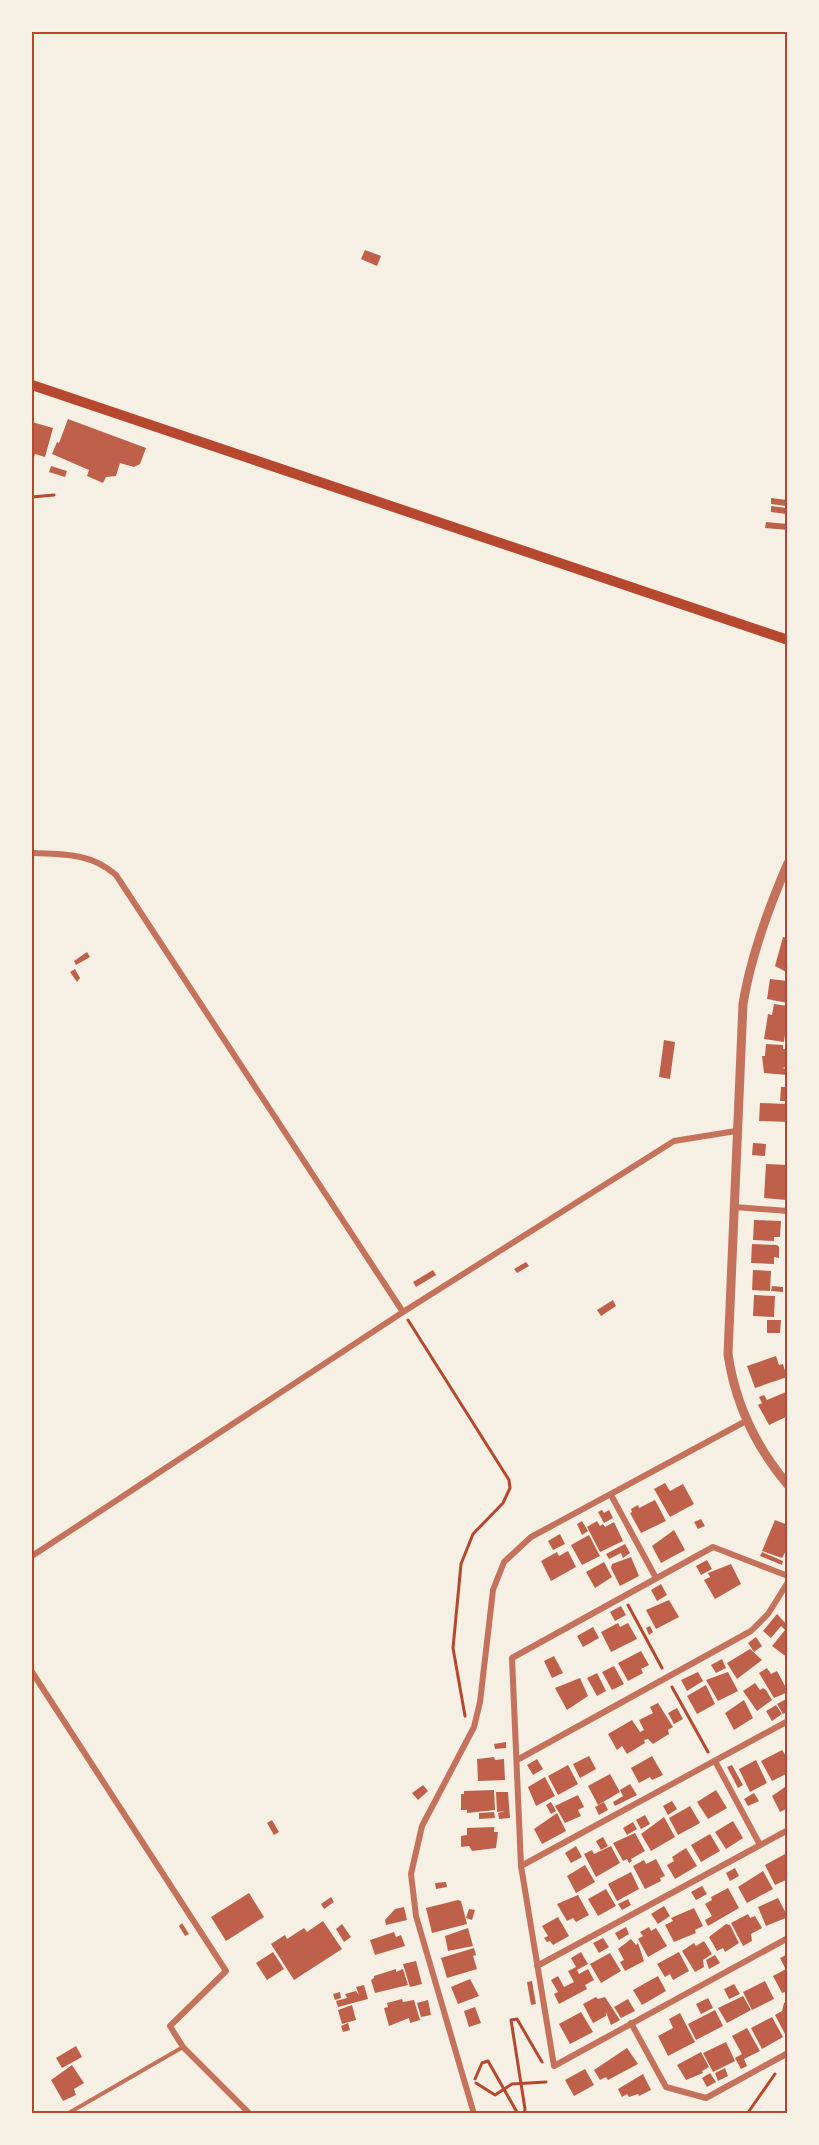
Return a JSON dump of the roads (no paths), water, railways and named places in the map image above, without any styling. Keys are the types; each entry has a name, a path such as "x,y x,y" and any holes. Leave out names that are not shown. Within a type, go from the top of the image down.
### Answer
{"main road":[{"path":"32,385 788,640"}],"street":[{"path":"32,853 85,857 105,866 116,875 403,1312"},
{"path":"788,863 769,907 749,969 743,1004 728,1354 734,1388 746,1421 788,1485"},
{"path":"32,1556 403,1312 674,1141 736,1131"},
{"path":"734,1207 788,1211"},
{"path":"474,2114 416,1916 411,1874 422,1826 468,1742 480,1702 493,1590 504,1562 531,1537 746,1421"},
{"path":"611,1495 656,1578"},
{"path":"788,1576 713,1547 512,1658 521,1866 554,2066 788,1938"},
{"path":"517,1760 752,1631 768,1614 788,1582"},
{"path":"32,1672 226,1971 170,2026 183,2047 250,2114"},
{"path":"521,1866 788,1721"},
{"path":"714,1762 760,1845"},
{"path":"537,1966 788,1830"},
{"path":"631,2023 666,2087 706,2098 788,2053"}],"lane":[{"path":"67,2114 183,2047"}]}
